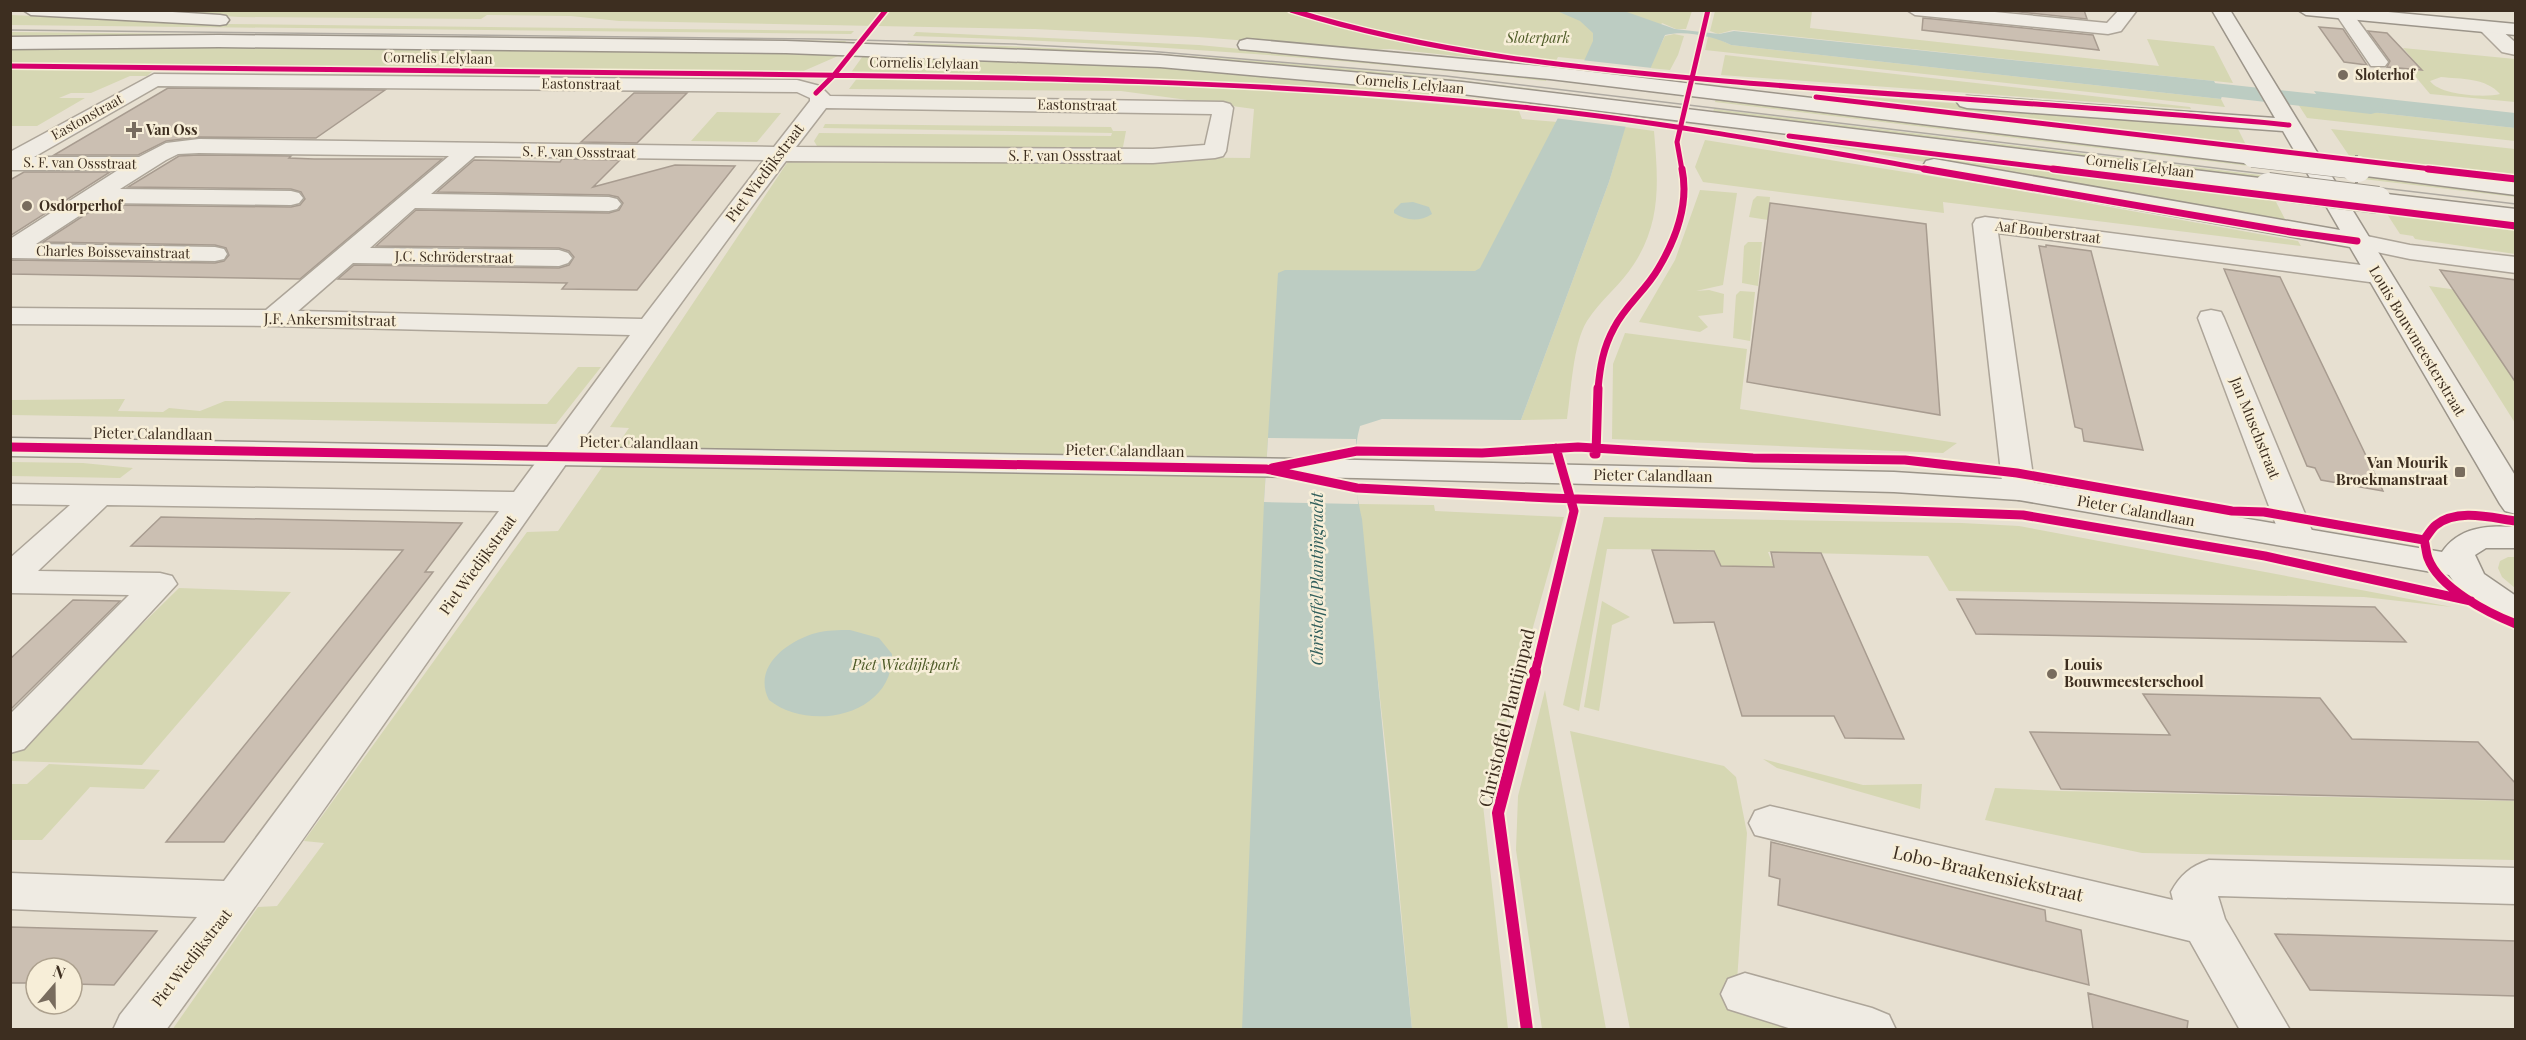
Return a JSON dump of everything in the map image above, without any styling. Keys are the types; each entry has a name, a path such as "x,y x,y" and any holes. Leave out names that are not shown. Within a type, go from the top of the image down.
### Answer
{"street":[{"path":"32,10 239,20"},
{"path":"1915,10 2108,28 2115,27 2129,10"},
{"name":"Louis Bouwmeesterstraat","path":"2221,10 2377,276 2513,496"},
{"path":"2306,10 2516,30"},
{"path":"2342,12 2378,62"},
{"path":"2487,27 2509,48 2516,49"},
{"path":"853,28 897,29"},
{"name":"Cornelis Lelylaan","path":"10,43 219,41 934,51 1237,67 1538,97 1711,122 2516,216"},
{"name":"Cornelis Lelylaan","path":"1224,43 1719,90 2516,188"},
{"name":"Eastonstraat","path":"10,162 154,81 797,86 813,90 820,96 820,102 1159,131"},
{"path":"1719,90 2289,125"},
{"name":"Piet Wiedijkstraat","path":"137,1029 237,900 649,327 820,102"},
{"path":"1711,122 2277,225 2410,252 2516,265"},
{"name":"S. F. van Ossstraat","path":"10,162 146,164 174,148 199,146 779,154 1159,131"},
{"path":"273,318 469,150"},
{"name":"Charles Boissevainstraat","path":"10,250 146,164"},
{"path":"96,196 291,198"},
{"path":"410,201 609,204"},
{"name":"Aaf Bouberstraat","path":"2019,490 1985,224 2377,276"},
{"name":"Charles Boissevainstraat","path":"10,250 214,254"},
{"name":"J.C. Schröderstraat","path":"348,255 559,258"},
{"name":"J.F. Ankersmitstraat","path":"10,316 273,318 649,327"},
{"name":"Jan Muschstraat","path":"2211,318 2298,538"},
{"name":"Pieter Calandlaan","path":"10,447 1357,469 1894,482 2019,490 2460,566"},
{"path":"10,494 523,502"},
{"path":"10,580 98,496"},
{"path":"2516,538 2492,536 2474,539 2463,545 2458,554 2460,566 2473,584 2498,602 2516,611"},
{"path":"10,580 160,584 10,739"},
{"name":"Lobo-Braakensiekstraat","path":"1770,823 2205,926"},
{"path":"2266,1029 2205,926 2193,892 2209,878 2516,886"},
{"path":"10,891 237,900"},
{"path":"1745,994 1872,1029"}],"green space":[{"name":"Sloterpark","path":"137,11 1692,11 1686,29 1676,29 1662,23 1637,65 1558,57 1553,66 1390,49 1367,50 1198,37 1035,29 619,21 571,16 487,15 481,19 239,17"},
{"path":"1715,11 1812,11 1810,28 2159,66 2147,39 2214,46 2233,83 1733,30 1718,34 1710,31"},
{"path":"11,15 226,24 854,31 851,34 11,25"},
{"path":"11,32 846,41 844,44 11,40"},
{"path":"916,32 1199,45 1547,78 1546,81 1309,58 1150,47 913,36"},
{"path":"1674,34 1684,36 1670,70 1649,68 1665,36"},
{"path":"1708,37 1731,45 2221,99 2225,107 1705,50"},
{"path":"908,43 1146,53 1384,72 1542,90 1540,93 1171,58 906,46"},
{"path":"185,45 838,52 836,55 838,56 799,73 15,64 11,61 11,47"},
{"path":"2403,48 2515,59 2515,102 2430,94 2410,70 2423,71","holes":["2441,77 2481,82 2500,94 2484,96 2443,90 2430,81"]},
{"path":"865,53 1093,61 1350,81 1366,86 1532,105 1360,91 1189,81 850,74"},
{"path":"1725,55 2190,107 2191,109 1721,75"},
{"path":"11,69 153,71 147,76 130,76 91,93 71,93 59,98 85,98 37,126 11,126"},
{"name":"Piet Wiedijkpark","path":"858,77 1166,84 1274,90 1519,111 1522,119 1558,122 1479,283 1304,308 1260,1029 172,1030 258,907 277,906 324,843 304,841 527,532 558,531 629,428 610,427 793,154 1250,158 1254,109 1121,91 849,89"},
{"path":"1825,94 2218,122 2237,127 2246,145 1825,97"},
{"path":"1716,98 2256,162 2258,167 1715,102"},
{"path":"2298,104 2515,128 2515,141 2307,118"},
{"path":"1714,109 2277,177 2280,183 1712,114"},
{"path":"717,112 781,113 757,142 691,141"},
{"path":"825,124 1111,127 1113,131 1126,131 1123,147 1112,150 817,146 814,141 819,133 1111,136 1112,133 823,128"},
{"path":"1625,127 1654,131 1657,183 1654,216 1649,232 1634,264 1592,313 1582,330 1571,382 1567,419 1521,420 1609,182"},
{"path":"2331,129 2515,149 2515,178 2350,157"},
{"path":"1705,140 1993,186 2298,241 2301,246 1943,202 1944,213 1703,182 1695,167"},
{"path":"1820,142 2275,200 2286,221 2281,223 1820,144"},
{"path":"2344,173 2515,194 2515,197 2346,177"},
{"path":"1700,190 1737,193 1723,285 1696,291 1709,290 1724,294 1723,313 1698,316 1708,327 1700,332 1639,322 1675,260"},
{"path":"1757,196 1770,197 1768,220 1749,217 1753,200"},
{"path":"2387,214 2515,228 2515,254 2415,239 2413,236 2400,234"},
{"path":"1748,242 1762,242 1758,286 1742,283 1744,246"},
{"path":"2429,286 2515,298 2515,423"},
{"path":"1740,291 1755,292 1750,341 1733,338 1736,295"},
{"path":"1625,333 1747,349 1740,409 1957,443 1943,453 1612,439 1613,364"},
{"path":"578,367 601,367 556,424 11,415 11,400 125,399 118,411 163,412 169,408 200,411 225,401 547,404"},
{"path":"11,462 83,463 133,468 120,478 11,476"},
{"path":"1358,504 1434,505 1435,511 1564,517 1483,805 1508,1029 1412,1029 1388,769"},
{"path":"1604,517 2019,526 2452,607 2364,597 1949,591 1928,556 1768,552 1774,567 1720,566 1714,550 1607,549 1579,711 1563,705"},
{"path":"2508,557 2515,557 2515,588 2502,577 2498,568 2500,561"},
{"path":"179,588 291,592 142,765 11,761 11,753"},
{"path":"1602,601 1630,617 1612,625 1599,711 1584,707"},
{"path":"1545,690 1606,1029 1542,1029 1516,850 1518,796"},
{"path":"1570,731 1724,766 1736,777 1747,833 1735,1011 1791,1029 1630,1029"},
{"path":"1763,759 1863,785 1922,784 1920,809 1777,768"},
{"path":"49,764 160,770 144,789 90,787 42,840 11,840 11,784 27,784"},
{"path":"1995,788 2515,801 2515,860 2142,853 1985,820"}],"water":[{"name":"Christoffel Plantijngracht","path":"1557,11 1624,11 1675,29 1719,34 1734,31 2214,81 2222,96 2221,99 1731,45 1716,39 1690,34 1665,35 1627,122 1609,182 1521,420 1382,419 1360,426 1355,460 1356,485 1362,519 1412,1029 1242,1030 1264,502 1278,273 1285,270 1475,271 1480,268 1560,114 1593,41 1593,33 1580,21"},
{"path":"2314,91 2515,113 2515,128 2325,107"},
{"path":"1413,202 1429,207 1432,214 1413,219 1403,218 1394,213 1401,203"},
{"path":"850,630 879,638 892,654 889,675 879,692 865,704 847,712 826,716 806,715 786,710 769,700 765,688 765,677 775,657 784,649 816,633"}],"pier":[{"path":"1581,60 1652,68 1628,127 1554,118"},
{"path":"1268,438 1356,439 1358,504 1264,502"}],"building":[{"path":"2002,10 2084,10 2087,19"},
{"path":"1923,18 2093,35 2099,50 1922,30"},
{"path":"2319,27 2343,29 2367,65 2344,62"},
{"path":"2368,31 2387,33 2422,70 2387,67 2390,61"},
{"path":"168,88 385,90 316,138 199,137 166,141 138,155 54,155"},
{"path":"634,93 687,93 637,143 581,142"},
{"path":"179,156 291,156 289,158 314,159 442,159 300,279 10,274 10,260 215,263 224,261 229,255 226,248 215,245 43,242 100,205 291,207 300,205 305,199 301,192 291,189 128,187"},
{"path":"562,159 620,160 593,187 675,165 735,166 637,290 562,289 567,283 338,279 354,265 559,268 569,265 574,257 569,251 559,248 376,246 416,210 609,213 619,210 623,203 618,197 609,195 437,192 474,160 560,162"},
{"path":"24,172 110,172 10,236 10,180"},
{"path":"1770,203 1926,224 1940,415 1747,382"},
{"path":"2046,245 2091,251 2143,450 2084,441 2082,429 2075,427 2039,246 2046,247"},
{"path":"2224,269 2280,277 2383,491 2321,480 2315,468 2307,466"},
{"path":"2440,270 2516,280 2516,383"},
{"path":"161,517 462,523 425,572 433,572 224,842 166,842 403,550 131,546"},
{"path":"1652,550 1714,551 1721,566 1774,567 1771,552 1821,553 1904,739 1845,738 1834,716 1742,716 1714,622 1674,623"},
{"path":"1957,599 2375,607 2406,642 1976,634"},
{"path":"73,600 120,601 10,710 10,659"},
{"path":"2143,694 2320,698 2352,739 2478,742 2516,784 2516,800 2061,789 2030,732 2170,735"},
{"path":"1771,842 2045,910 2046,921 2081,930 2089,985 1778,905 1780,879 1769,876"},
{"path":"10,927 157,931 114,985 84,984 84,956 24,956 24,983 10,983"},
{"path":"2275,934 2516,941 2516,996 2310,990"},
{"path":"2088,993 2188,1021 2187,1029 2093,1029"}],"waterway":[{"path":"2168,85 2371,107"}],"tram line":[{"path":"10,30 818,39 1013,44 1148,51 1446,76 2516,204"}],"cycle path":[{"path":"816,93 834,75 886,10"},
{"path":"1291,10 1406,41 1564,64 1689,78 2118,109 2289,125"},
{"path":"1594,454 1596,454 1595,430 1600,361 1614,327 1658,269 1683,212 1685,183 1677,142 1708,10"},
{"path":"10,66 1017,77 1188,83 1397,96 1532,108 1711,132 2291,232 2357,241"},
{"path":"1816,97 2516,179"},
{"path":"1789,136 2516,226"},
{"path":"10,447 1266,469 1357,488 1550,498 2023,515 2265,556 2420,588 2471,601"},
{"path":"1272,468 1357,451 1482,453 1578,447 1753,458 1905,460 2017,473 2232,511 2264,512 2424,540"},
{"name":"Christoffel Plantijnpad","path":"1527,1030 1498,813 1530,694 1574,511 1556,448"},
{"path":"2516,521 2475,516 2454,517 2436,525 2424,540 2428,559 2433,569 2442,578 2466,598 2516,624"}],"place":[{"name":"Sloterhof","path":"2343,75"},
{"name":"Van Oss","path":"134,130"},
{"name":"Osdorperhof","path":"27,206"},
{"name":"Van Mourik Broekmanstraat","path":"2460,472"},
{"name":"Louis Bouwmeesterschool","path":"2052,674"}]}
